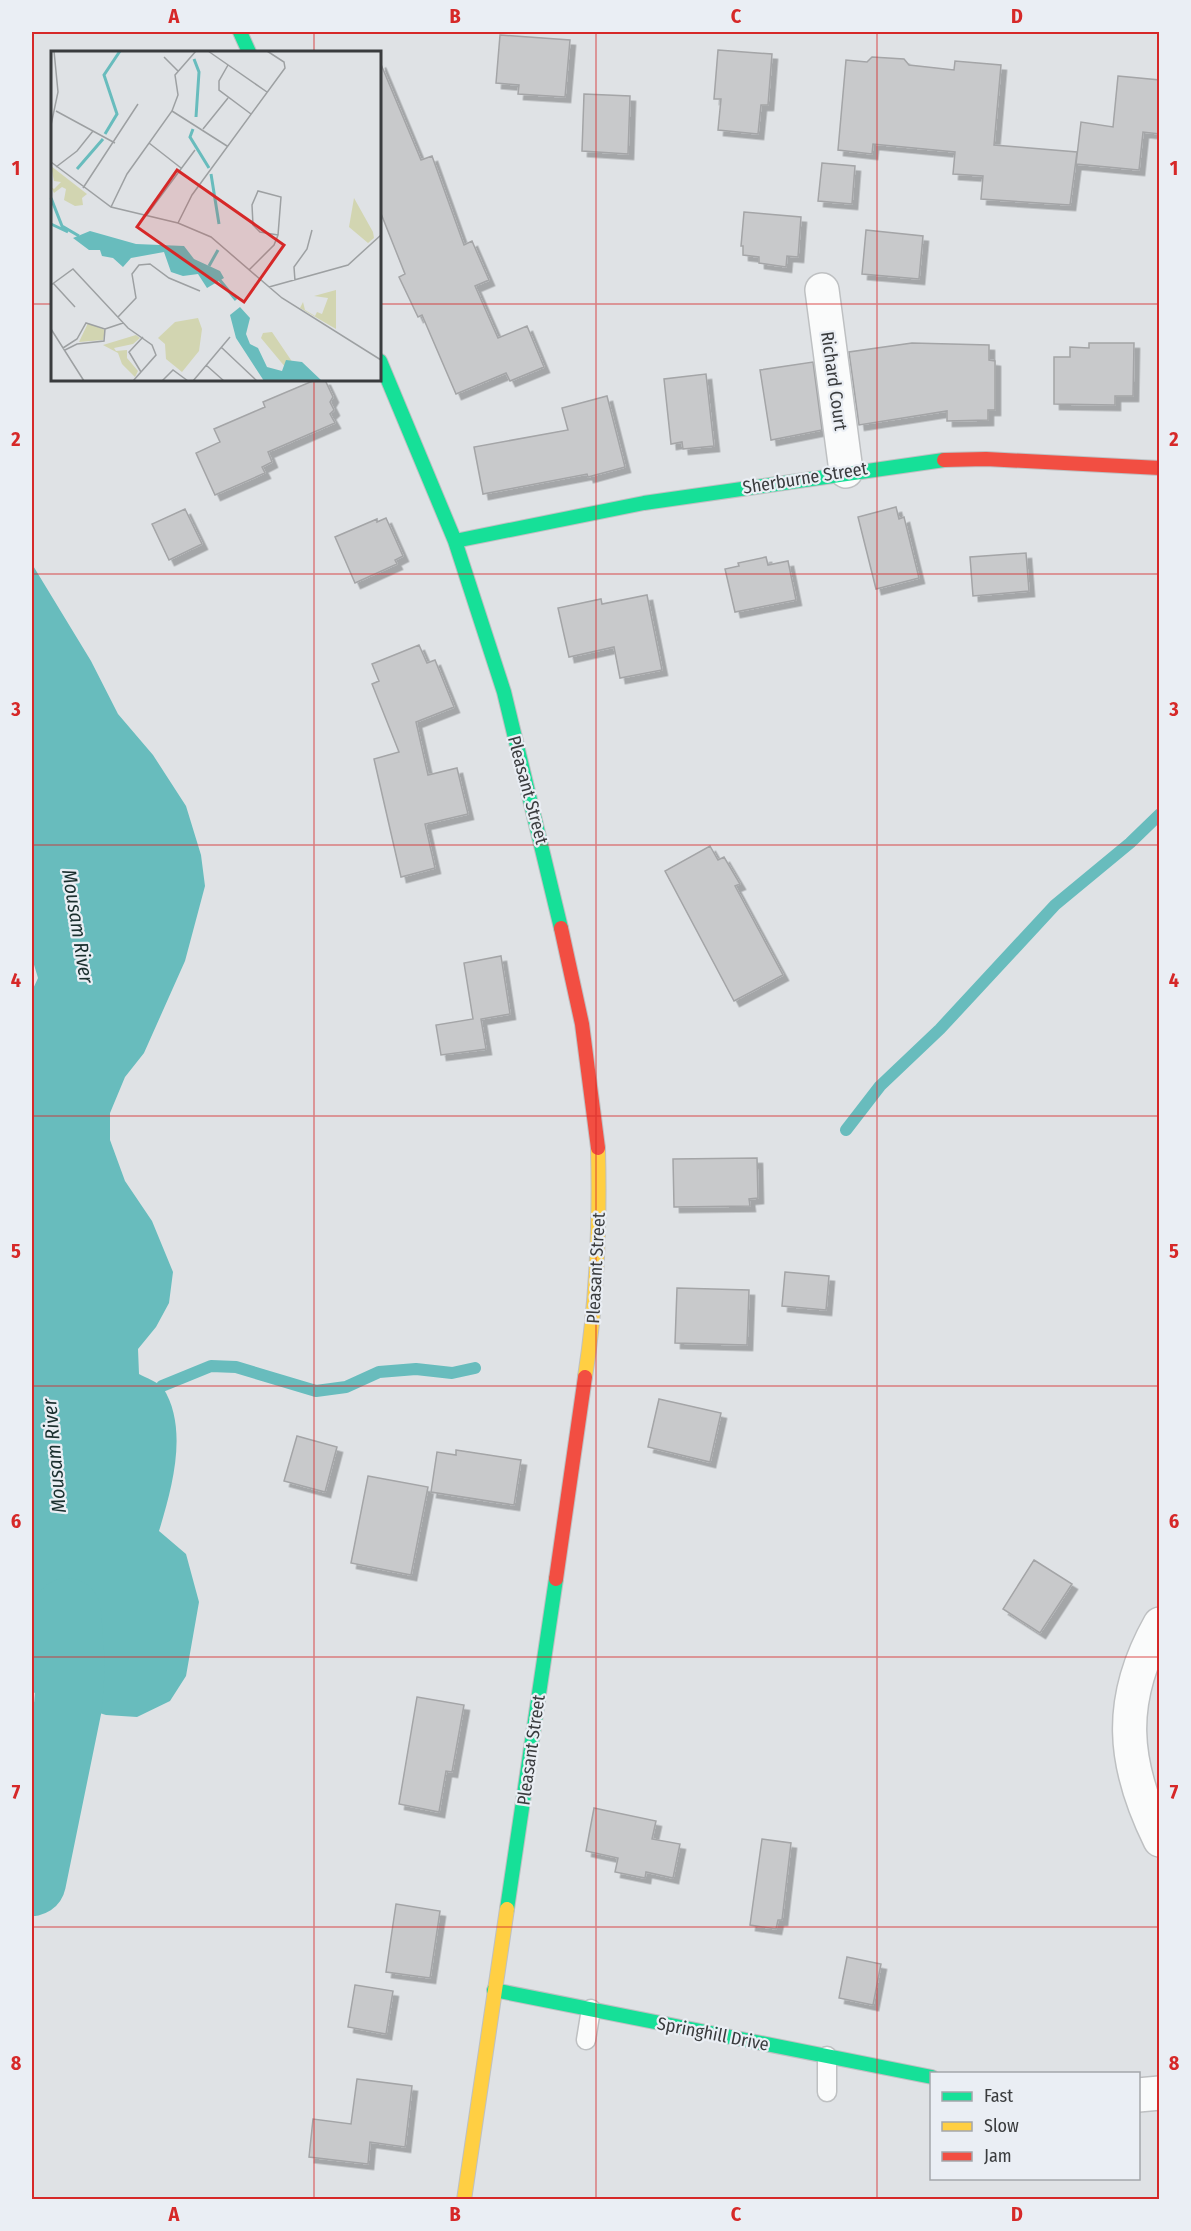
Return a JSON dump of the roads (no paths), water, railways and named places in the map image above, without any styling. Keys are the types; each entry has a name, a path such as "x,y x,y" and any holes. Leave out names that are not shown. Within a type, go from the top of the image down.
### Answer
{"main road":[{"path":"240,32 249,51"},
{"name":"Pleasant Street","path":"381,363 455,541 504,692 551,880 580,1016 592,1085 598,1139 600,1212 592,1333 576,1457 464,2199"},
{"name":"Sherburne Street","path":"455,541 581,514 846,471 926,461 986,459 1160,468"},
{"name":"Springhill Drive","path":"494,1990 930,2077"}],"street":[{"name":"Richard Court","path":"822,290 846,471"},
{"path":"1160,1624 1149,1642 1134,1690 1128,1739 1137,1787 1160,1840"},
{"path":"1140,2095 1160,2093"}],"lane":[{"path":"586,2040 591,2009"},
{"path":"827,2056 827,2092"}],"water":[{"path":"32,564 91,661 118,714 153,755 186,806 201,855 205,886 185,961 144,1053 125,1077 110,1113 110,1140 125,1181 152,1221 173,1272 169,1303 156,1327 138,1349 139,1374 161,1386 171,1404 177,1440 176,1459 169,1497 159,1531 186,1554 199,1602 186,1676 170,1701 137,1717 106,1715 32,1692 32,991 38,978 32,958"}],"waterway":[{"path":"846,1130 880,1086 940,1029 1055,905 1130,843 1160,814"},
{"path":"162,1386 211,1366 236,1367 316,1391 346,1387 379,1372 416,1369 452,1373 475,1368"},
{"name":"Mousam River","path":"32,1882 68,1706 71,1666 67,1612"}]}
